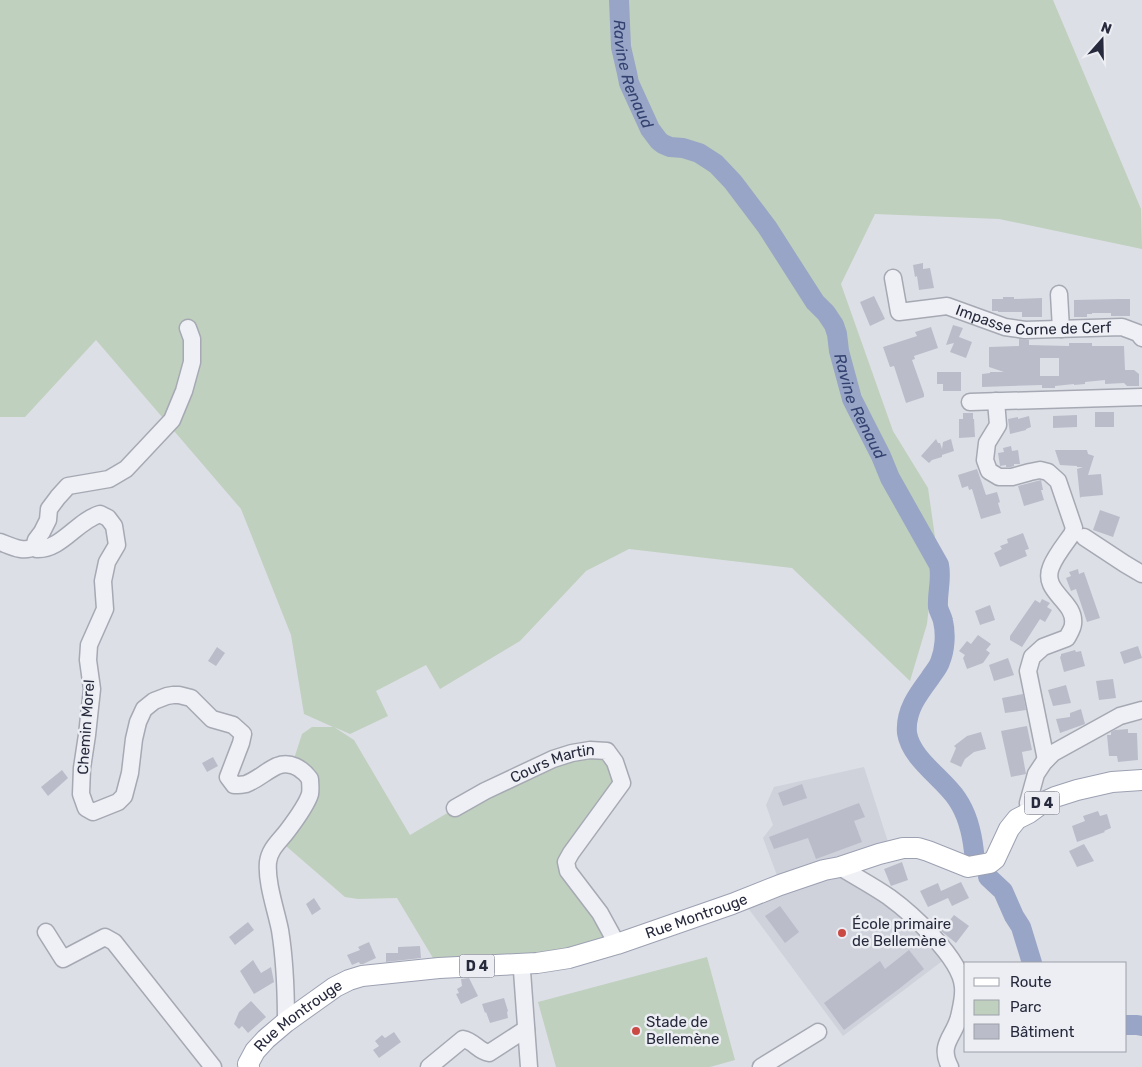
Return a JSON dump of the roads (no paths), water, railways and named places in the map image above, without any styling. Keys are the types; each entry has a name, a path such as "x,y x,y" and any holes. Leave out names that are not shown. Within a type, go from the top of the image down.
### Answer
{"main road":[{"name":"Rue Montrouge","path":"249,1067 248,1064 255,1051 266,1039 286,1022 335,987 349,980 362,976 439,968 538,963 569,958 617,944 732,904 780,884 903,848 918,848 968,867 990,863 995,859 1009,829 1017,819 1044,802 1077,790 1112,782 1142,780"}],"street":[{"name":"Impasse Corne de Cerf","path":"893,278 899,312 947,306 1005,327 1025,330 1122,327 1138,333 1142,338"},
{"path":"1059,294 1061,329"},
{"path":"0,542 29,550 34,546 48,520 49,509 68,486 109,479 126,469 172,420 184,391 192,362 192,339 188,328"},
{"path":"970,402 1142,397"},
{"path":"996,401 998,425 987,442 985,460 989,471 999,477 1012,477 1040,470 1048,472 1058,481 1074,528 1050,568 1049,578 1052,588 1068,607 1073,625 1066,638 1044,647 1032,657 1028,671 1046,760"},
{"name":"Chemin Morel","path":"34,546 37,549 43,550 58,543 85,521 100,514 108,518 114,526 116,545 107,562 103,581 105,609 89,646 88,660 92,689 82,776 82,794 86,808 93,812 118,802 124,796 130,773 138,722 144,709 154,701 167,696 179,695 191,698 212,719 233,725 242,734 241,743 228,777 234,785 245,784 278,766 292,765 304,770 310,779 310,794 287,832 270,852 268,864 269,880 280,930 284,960 286,1022"},
{"path":"1084,537 1142,574"},
{"path":"1029,813 1028,803 1036,774 1053,753 1120,716 1142,710"},
{"name":"Cours Martin","path":"455,808 485,791 553,759 590,750 607,751 615,762 622,783 566,862 568,871 600,913 617,944"},
{"path":"840,866 889,896 919,922 950,956 963,985 963,998 958,1020 948,1038 945,1051 950,1067"},
{"path":"46,932 63,959 105,937 114,942 213,1067"},
{"path":"518,964 522,971 530,1067"},
{"path":"429,1067 463,1039 469,1040 482,1052 489,1053 526,1029"},
{"path":"761,1067 818,1032"}],"waterway":[{"name":"Ravine Renaud","path":"619,0 621,47 629,83 650,129 663,144 699,153 716,164 733,182 767,227 815,302 834,325 852,399 890,478 939,565 938,607 944,626 943,652 938,666 913,703 908,717 907,733 921,760 951,791 961,805 969,824 974,852"},
{"name":"Ravine Renaud","path":"988,877 1003,891 1021,927 1032,962"},
{"name":"Ravine Renaud","path":"1127,1025 1142,1026"}],"place":[{"name":"École primaire de Bellemène","path":"842,933"},
{"name":"Stade de Bellemène","path":"636,1031"}]}
